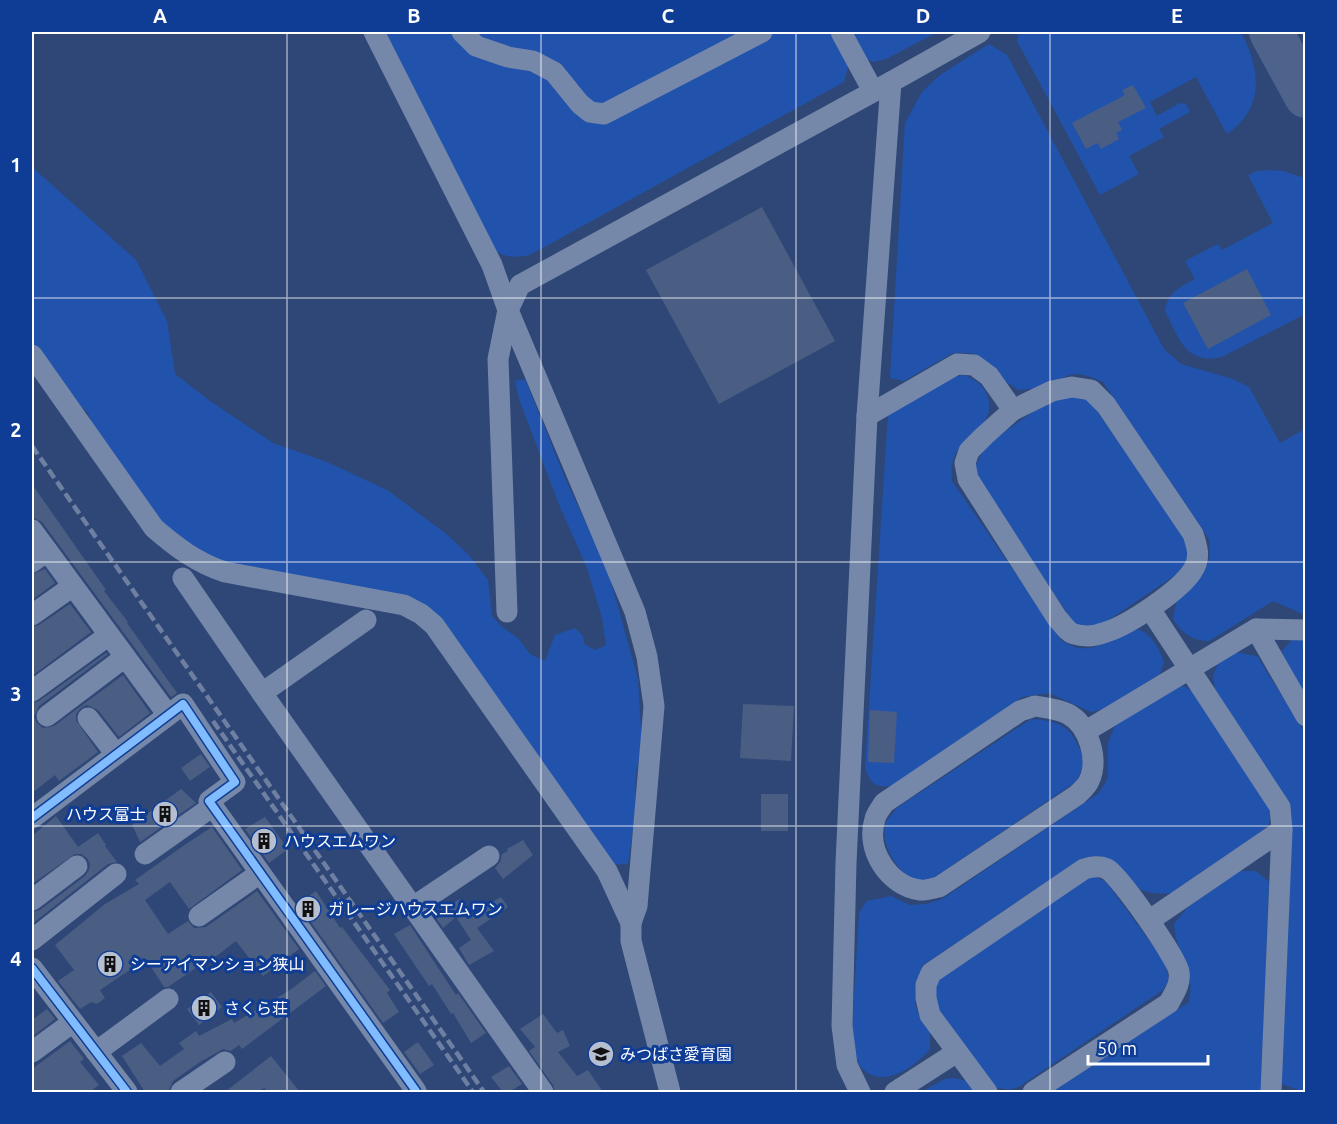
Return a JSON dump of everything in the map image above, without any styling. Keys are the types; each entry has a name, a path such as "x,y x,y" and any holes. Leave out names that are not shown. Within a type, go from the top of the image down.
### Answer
{"street":[{"path":"374,32 492,266 508,310 635,612 647,657 654,706 637,906 631,923 631,941 670,1092"},
{"path":"462,32 476,46 508,57 533,61 554,72 580,104 590,112 604,114 762,32"},
{"path":"841,32 882,87 846,863 842,1026 847,1065 860,1092"},
{"path":"507,612 498,358 508,310 520,285 980,32"},
{"path":"32,355 154,528 205,566 225,572 404,605 421,614 434,625 607,871 631,923"},
{"path":"867,416 957,364 974,365 989,376 1013,410"},
{"path":"1071,387 1091,390 1106,405 1193,534 1198,552 1194,570 1150,609 1107,632 1086,636 1071,633 1057,618 968,479 965,463 969,451 1013,410 1052,391 1071,387"},
{"path":"32,530 39,557 73,586 168,715"},
{"path":"183,578 543,1092"},
{"path":"32,615 73,586"},
{"path":"1150,609 1280,807 1282,830 1271,1092"},
{"path":"262,693 366,620"},
{"path":"1256,629 1305,716"},
{"path":"1086,731 1256,629 1305,630"},
{"path":"32,691 109,635"},
{"path":"47,716 125,657"},
{"path":"32,818 183,704 235,782 209,801 416,1091 414,1092"},
{"path":"1035,706 1068,714 1086,731 1093,768 1089,783 1077,795 939,887 922,890 906,886 891,876 880,863 873,839 874,820 884,803 1020,711 1035,706"},
{"path":"88,718 116,754"},
{"path":"145,854 213,806"},
{"path":"1150,920 1282,830"},
{"path":"846,863 873,839"},
{"path":"413,907 489,856"},
{"path":"32,900 77,866"},
{"path":"987,1092 930,1015 926,985 931,973 1084,869 1094,866 1108,869 1150,920 1179,971 1178,987 1169,1003 1033,1092"},
{"path":"199,916 260,873"},
{"path":"32,940 116,874"},
{"path":"35,980 73,1022 122,1091"},
{"path":"96,1052 168,999"},
{"path":"32,1052 73,1022"},
{"path":"895,1092 957,1052"},
{"path":"181,1092 225,1062"}],"shaded area":[{"path":"377,32 831,32 849,63 844,82 530,255 514,257 501,254 491,248"},
{"path":"847,32 938,32 886,59 873,62 859,55"},
{"path":"1019,32 1241,32 1255,73 1254,100 1240,123 1227,134 1196,77 1150,102 1157,116 1180,103 1186,104 1190,112 1159,129 1164,137 1129,156 1139,174 1100,195 1017,41"},
{"path":"989,44 1007,55 1164,349 1181,364 1233,379 1249,387 1280,443 1305,429 1305,615 1273,601 1209,641 1192,638 1180,629 1173,619 1177,599 1202,575 1210,558 1209,539 1103,382 1077,374 1040,387 1019,390 1003,380 989,363 972,353 953,353 904,381 890,378 905,123 922,92 940,75"},
{"path":"32,167 136,260 167,321 175,374 210,401 273,443 327,462 387,490 445,533 468,554 488,580 492,616 502,627 518,638 530,654 545,661 555,635 575,628 583,636 584,644 595,650 606,645 602,618 587,568 560,507 520,402 515,381 525,379 565,478 608,571 638,679 642,746 636,773 635,814 628,864 596,865 434,625 389,602 194,558 109,464 88,413 41,368 32,356"},
{"path":"1257,171 1283,171 1305,178 1305,314 1222,357 1199,357 1191,353 1179,340 1165,311 1166,305 1175,291 1195,279 1185,261 1218,244 1222,250 1273,223 1248,175"},
{"path":"963,375 974,380 983,388 989,405 985,421 956,453 952,467 952,481 1062,641 1078,648 1093,647 1125,632 1135,630 1144,632 1154,642 1164,661 1160,674 1103,709 1091,712 1049,693 1022,697 894,785 878,786 869,778 865,767 888,415 949,377"},
{"path":"1076,392 1091,402 1189,545 1191,557 1180,572 1104,623 1081,628 1074,623 974,477 976,465 986,445 1052,398"},
{"path":"1305,638 1305,698 1287,668 1282,651 1292,640"},
{"path":"1235,652 1257,656 1305,733 1306,1089 1301,1091 1280,1083 1291,813 1216,694 1213,677 1219,659"},
{"path":"1184,686 1196,694 1271,807 1269,824 1171,893 1149,892 1131,885 1100,856 1082,858 922,966 915,1000 923,1022 930,1029 930,1049 909,1068 897,1074 886,1077 875,1076 865,1071 857,1061 851,1046 859,914 866,901 891,896 910,905 926,904 942,899 1099,793 1108,778 1108,743 1117,721 1169,689"},
{"path":"1031,719 1053,722 1067,729 1072,735 1085,762 1077,781 935,877 921,881 906,874 893,859 885,839 884,830 890,816 898,807"},
{"path":"1239,871 1256,871 1269,882 1261,1092 1052,1092 1189,1002 1190,980 1178,945 1174,924 1187,908"},
{"path":"1097,877 1107,883 1164,961 1169,979 1163,990 1020,1086 1009,1090 994,1087 936,1008 934,992 938,980 1085,879"},
{"path":"955,1078 967,1081 976,1092 921,1092 945,1079"}],"building":[{"path":"1133,85 1146,108 1118,122 1122,130 1116,133 1119,139 1101,149 1098,143 1086,149 1072,123 1125,95 1122,90"},
{"path":"762,207 835,341 719,404 646,270"},
{"path":"1247,269 1271,315 1208,349 1183,303"},
{"path":"32,484 106,590 104,591 177,693 171,697 42,522 32,517"},
{"path":"45,569 55,583 32,600 32,574"},
{"path":"70,604 91,632 32,676 32,627 39,625"},
{"path":"106,653 108,654 39,706 34,717 37,723 43,728 54,726 123,675 150,713 119,737 98,710 87,705 81,708 76,714 76,720 98,752 59,781 55,775 32,793 32,703 39,701"},
{"path":"743,704 794,706 791,761 740,758"},
{"path":"870,710 897,712 894,763 868,762"},
{"path":"201,754 210,767 190,781 181,768"},
{"name":"ハウス富士","path":"181,789 196,803 140,842 132,825"},
{"path":"761,794 788,794 788,831 761,831"},
{"path":"56,816 78,847 98,833 117,862 108,864 32,924 32,912 40,910 85,876 89,870 90,864 87,858 81,854 75,854 32,884 32,836"},
{"name":"ハウスエムワン","path":"265,817 288,849 269,863 245,829"},
{"path":"212,827 242,870 189,909 170,882 145,900 168,934 188,921 194,928 206,927 257,891 299,949 263,976 236,941 202,967 200,965 168,987 164,987 146,959 100,990 105,998 97,1004 91,1002 80,1009 58,981 74,970 55,945 105,904 139,884 135,880"},
{"path":"523,840 533,855 503,879 495,868 502,854"},
{"path":"316,891 340,928 342,927 390,990 387,993 399,1012 383,1023 298,904"},
{"path":"501,897 508,907 477,928 494,951 469,965 459,948 471,940 456,917 443,928 433,914 460,899 472,914"},
{"path":"410,925 456,995 458,993 486,1033 471,1043 453,1013 451,1014 432,984 429,986 394,934"},
{"path":"315,971 326,986 242,1049 239,1045 231,1051 223,1049 200,1062 173,1081 168,1092 145,1092 122,1056 141,1043 160,1066 184,1049 179,1043 196,1031 199,1036 232,1019 234,1023 290,990"},
{"name":"さくら荘","path":"211,992 222,1007 199,1025 187,1009"},
{"path":"47,1009 55,1019 32,1037 32,1020"},
{"name":"みつばさ愛育園","path":"543,1014 557,1033 563,1030 570,1046 558,1052 577,1076 588,1070 603,1092 555,1092 553,1085 529,1051 535,1047 520,1029"},
{"path":"70,1041 84,1059 80,1062 99,1085 90,1092 32,1092 32,1069"},
{"path":"418,1042 434,1065 420,1074 404,1052"},
{"path":"271,1056 300,1092 269,1092 264,1088 257,1092 225,1092"},
{"path":"509,1066 522,1084 509,1092 503,1092 491,1077"}],"taxiway":[{"path":"1271,32 1306,96"}],"railway":[{"path":"32,446 484,1092"},
{"path":"213,721 473,1092"}],"cycle path":[{"path":"32,818 183,704 235,782 209,801 416,1091 414,1092"},
{"path":"32,968 127,1092"}],"place":[{"name":"ハウス富士","path":"165,814"},
{"name":"ハウスエムワン","path":"264,841"},
{"name":"ガレージハウスエムワン","path":"308,909"},
{"name":"シーアイマンション狭山","path":"110,964"},
{"name":"さくら荘","path":"204,1008"},
{"name":"みつばさ愛育園","path":"601,1054"}]}
